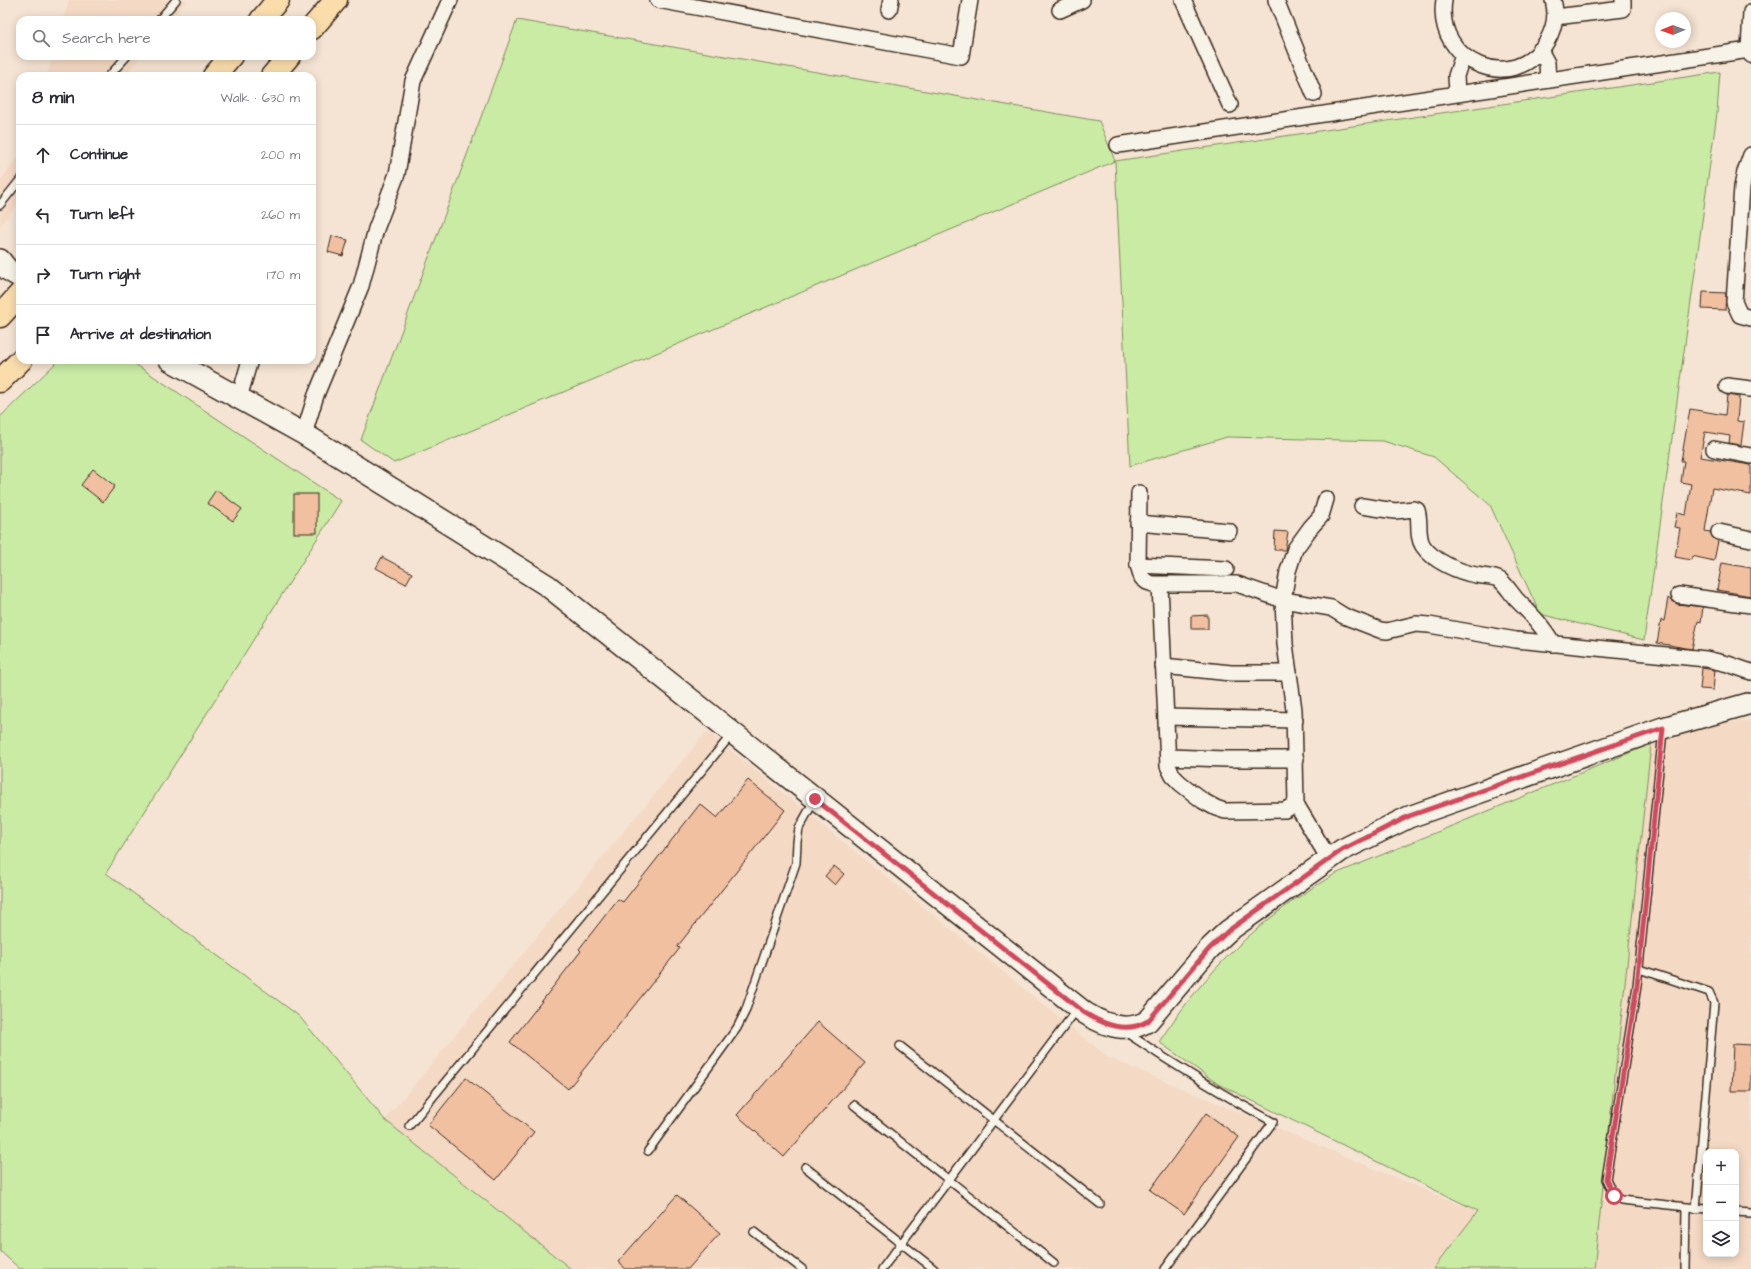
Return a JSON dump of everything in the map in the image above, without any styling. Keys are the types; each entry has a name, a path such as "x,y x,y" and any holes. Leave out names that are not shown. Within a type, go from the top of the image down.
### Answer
{"highway":[{"path":"264,16 278,0"},
{"path":"316,23 336,0"},
{"path":"217,72 228,60"},
{"path":"275,72 285,60"},
{"path":"0,316 16,298"},
{"path":"0,381 17,364"}],"street":[{"path":"304,434 316,395 361,286 376,229 397,174 414,81 450,0"},
{"path":"658,0 733,7 961,56 970,0"},
{"path":"1060,10 1082,0"},
{"path":"1183,0 1230,105"},
{"path":"1276,0 1314,94"},
{"path":"1444,0 1443,20 1446,32 1452,43 1463,56 1480,66 1504,68 1516,66 1527,61 1540,50 1550,36 1554,17 1553,0"},
{"path":"1554,17 1624,3"},
{"path":"1118,145 1457,93 1750,53 1751,12"},
{"path":"1540,50 1547,62 1548,80"},
{"path":"1457,93 1456,76 1463,56"},
{"path":"1751,155 1742,187 1734,302 1740,315 1751,318"},
{"path":"181,364 304,434 548,586 1078,1008 1097,1021 1118,1027 1138,1027 1148,1021 1218,941 1238,924 1329,859 1359,840 1409,816 1663,728 1751,703"},
{"path":"239,398 249,364"},
{"path":"1727,386 1751,389"},
{"path":"1714,449 1751,456"},
{"path":"1139,492 1138,565 1142,578 1147,582 1160,585 1237,584 1283,600 1331,608 1344,616 1380,630 1387,631 1416,624 1516,640 1706,659 1728,664 1751,672"},
{"path":"1326,498 1321,516 1295,549 1288,572 1283,600 1285,644 1295,720 1296,804 1329,859"},
{"path":"1362,506 1395,511 1417,510 1420,537 1423,546 1428,552 1459,570 1474,575 1492,577 1500,580 1532,614 1553,644"},
{"path":"1138,523 1229,532"},
{"path":"1719,532 1751,539"},
{"path":"1138,565 1226,569"},
{"path":"1160,585 1168,766 1173,776 1203,801 1225,811 1285,810 1296,804"},
{"path":"1678,595 1751,605"},
{"path":"1163,666 1224,672 1289,673"},
{"path":"1166,717 1295,720"},
{"path":"1168,757 1296,759"}],"lane":[{"path":"162,16 176,0"},
{"path":"113,72 123,60"},
{"path":"0,204 16,185"},
{"path":"1663,728 1639,969 1606,1179 1614,1196 1621,1200 1703,1209"},
{"path":"409,1126 733,733"},
{"path":"648,1151 737,1028 745,1012 796,863 796,842 799,828 815,799"},
{"path":"1639,969 1709,992 1714,1003 1696,1209"},
{"path":"882,1269 1078,1008"},
{"path":"1118,1027 1236,1102 1273,1122 1165,1269"},
{"path":"900,1046 1100,1204"},
{"path":"854,1105 1054,1263"},
{"path":"805,1167 934,1269"},
{"path":"1685,1269 1686,1208"},
{"path":"1739,1212 1751,1213"},
{"path":"754,1232 802,1269"}],"shaded area":[{"path":"69,0 187,0 174,16 64,16"},
{"path":"52,60 138,60 127,72 48,72"},
{"path":"16,159 16,206 0,226 0,181"},
{"path":"1751,721 1751,1269 1594,1269 1651,744 1714,723"},
{"path":"707,731 1109,1058 1478,1212 1433,1269 571,1269 385,1120"}],"green space":[{"path":"517,20 1099,121 1115,161 394,463 361,440"},
{"path":"1720,72 1717,113 1644,640 1540,614 1490,505 1434,457 1383,441 1227,437 1130,466 1115,161"},
{"path":"55,364 135,364 341,501 106,873 299,1016 385,1120 571,1269 20,1269 0,1251 0,417"},
{"path":"1651,744 1594,1269 1433,1269 1478,1211 1218,1084 1159,1042 1196,991 1237,947 1282,909 1335,874"}],"building":[{"path":"332,236 348,240 343,256 328,252"},
{"path":"1703,292 1726,293 1725,310 1702,309"},
{"path":"1727,395 1739,397 1737,421 1744,422 1741,445 1729,443 1730,436 1705,432 1700,457 1751,465 1751,495 1712,488 1705,531 1710,532 1713,538 1718,541 1714,561 1692,556 1691,560 1675,557 1680,528 1674,527 1677,513 1686,515 1691,484 1681,482 1684,461 1681,461 1690,409 1725,415"},
{"path":"93,469 115,486 103,502 81,485"},
{"path":"216,490 242,509 233,521 207,503"},
{"path":"294,494 317,494 317,533 294,533"},
{"path":"1275,531 1288,532 1285,550 1274,550"},
{"path":"382,557 412,573 406,584 376,568"},
{"path":"1722,563 1751,568 1751,596 1717,590"},
{"path":"1668,598 1677,604 1703,607 1701,622 1698,621 1692,649 1657,643 1661,620 1664,621"},
{"path":"1208,615 1208,629 1191,629 1191,616"},
{"path":"1702,668 1715,670 1713,690 1700,689"},
{"path":"748,780 785,810 677,947 680,948 568,1089 510,1042 581,951 579,949 618,899 623,902 700,804 717,818"},
{"path":"834,866 844,874 835,885 825,876"},
{"path":"818,1022 865,1063 784,1157 737,1115"},
{"path":"1733,1044 1751,1045 1751,1091 1731,1091"},
{"path":"466,1078 534,1132 496,1180 428,1125"},
{"path":"1206,1113 1239,1137 1184,1214 1150,1190"},
{"path":"677,1195 720,1233 688,1269 626,1269 618,1262"}],"route":[{"path":"815,799 1085,1013 1097,1021 1107,1025 1130,1028 1138,1027 1148,1021 1209,949 1228,931 1329,859 1359,840 1409,816 1663,728 1637,986 1606,1179 1614,1196"}]}
